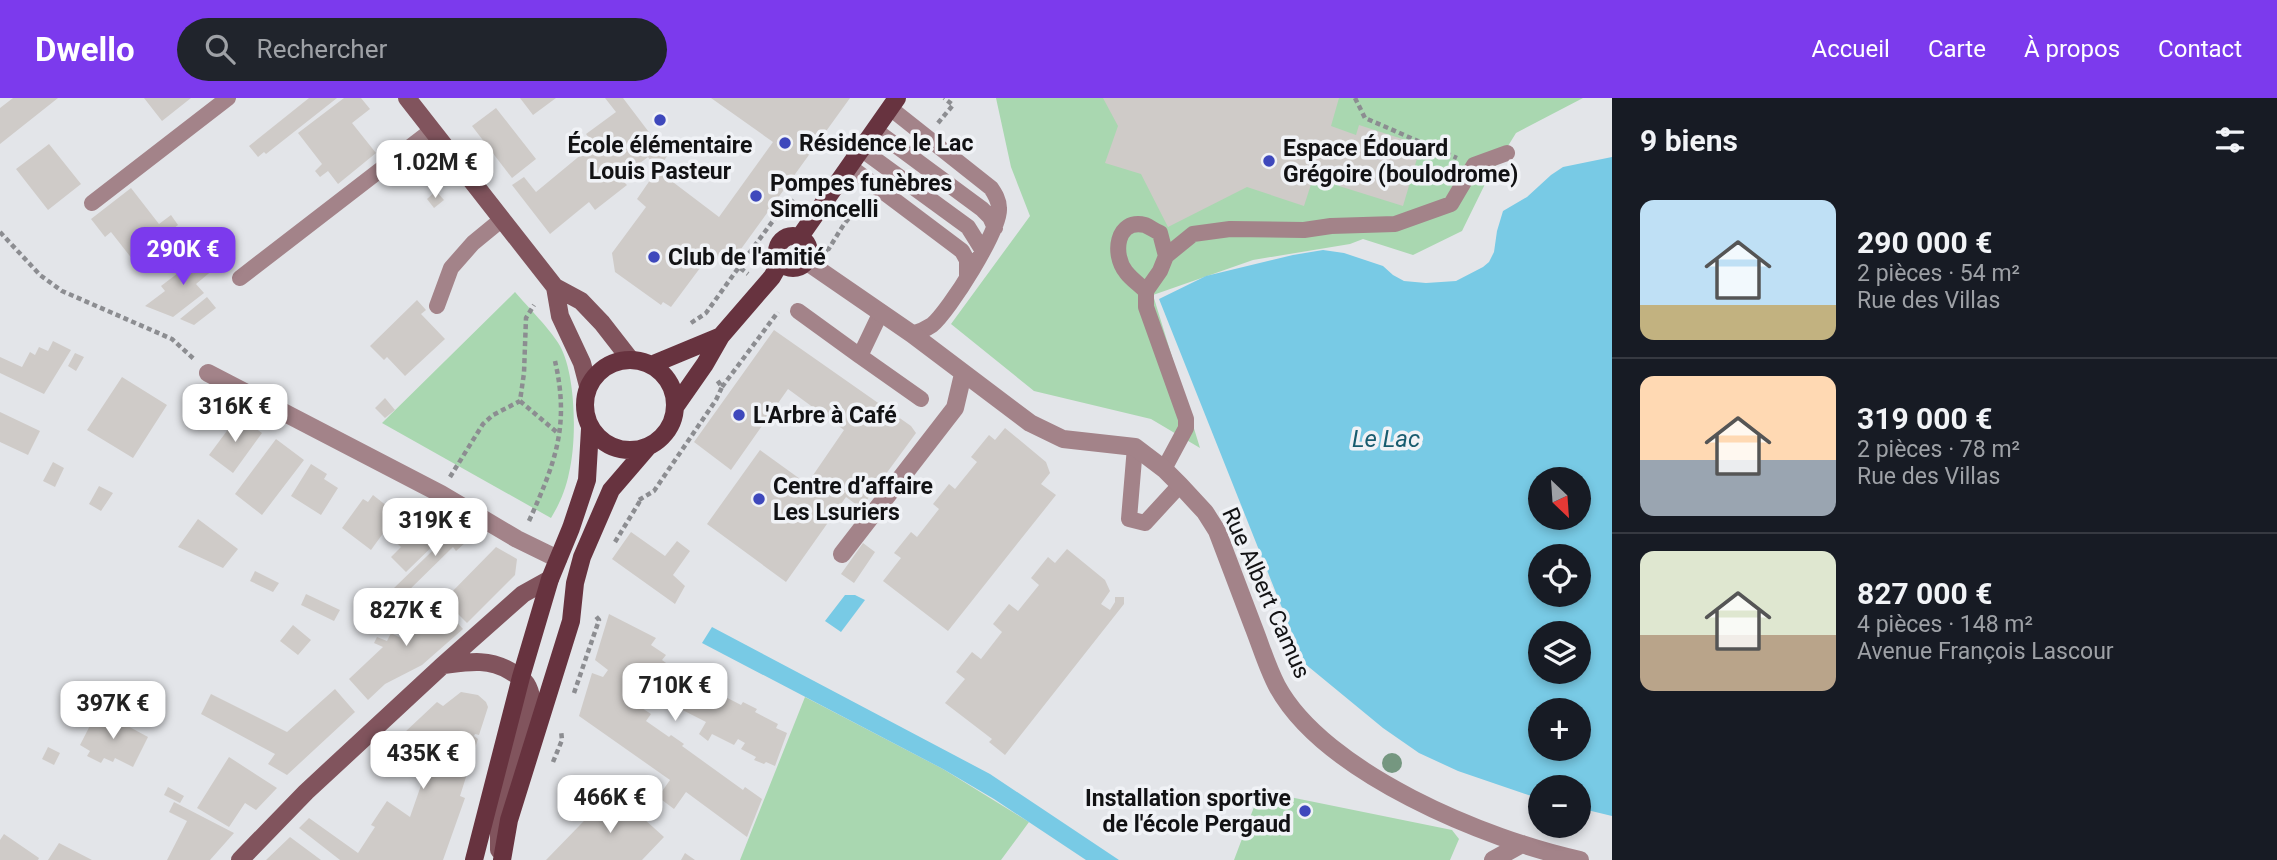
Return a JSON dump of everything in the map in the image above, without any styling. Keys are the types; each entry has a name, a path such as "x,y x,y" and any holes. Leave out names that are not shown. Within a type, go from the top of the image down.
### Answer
{"main road":[{"path":"407,98 555,287 581,301 630,359"},
{"path":"799,238 894,103"},
{"path":"792,236 799,238 808,248 806,261 794,268 780,263 777,256 780,243 792,236"},
{"path":"675,407 705,364 720,336 772,277 780,263"},
{"path":"474,860 521,677 550,579 587,480 590,429 584,408 588,386 582,363 560,316 555,287"},
{"path":"651,365 720,336"},
{"path":"500,860 509,820 571,621 575,583 589,537 611,490 648,447 667,431 673,419 674,394 662,373 651,365 630,359 613,363 598,372 588,386"},
{"path":"590,429 601,441 615,448 632,450 648,447"},
{"path":"240,860 306,792 443,665 523,594 550,579"},
{"path":"443,665 480,660 496,663 528,684 531,696 499,820 500,860"}],"street":[{"path":"806,261 912,334 1030,423 1063,439 1135,447"},
{"path":"208,373 441,494 517,539 558,559"},
{"path":"842,554 955,408 963,374"},
{"name":"Rue Albert Camus","path":"1135,447 1180,485 1205,512 1217,531 1278,687 1294,711 1313,730 1344,756 1395,790 1522,844 1580,860"},
{"path":"1493,860 1522,844"}],"lane":[{"path":"92,203 228,98"},
{"path":"894,103 991,188 1000,210 995,228 983,251 947,309 933,324 912,334"},
{"path":"240,278 432,130"},
{"path":"875,130 982,209 995,228"},
{"path":"861,149 968,227 983,251"},
{"path":"1164,469 1186,428 1186,419 1146,307 1146,291 1160,271 1166,256 1193,234 1205,232 1230,229 1304,230 1331,226 1395,224 1451,204 1474,165 1507,153"},
{"path":"849,166 962,251 967,260 967,276"},
{"path":"437,306 451,268 473,243 501,220"},
{"path":"1146,291 1124,270 1118,250 1119,236 1128,226 1143,225 1160,233 1166,256"},
{"path":"790,308 921,399"},
{"path":"860,356 881,312"},
{"path":"1135,447 1129,519 1145,523 1180,485"}],"path":[{"path":"1355,98 1365,118 1474,165"},
{"path":"687,326 706,313 789,200 797,205"},
{"path":"0,232 40,275 62,291 172,339 208,373"},
{"path":"739,267 748,274"},
{"path":"520,401 526,318 534,305 539,314"},
{"path":"631,498 640,501 654,491 722,387 790,308"},
{"path":"517,539 527,526 551,471 560,435 561,410 553,355"},
{"path":"712,373 722,387"},
{"path":"520,401 560,435"},
{"path":"441,494 483,424 493,415 520,401"}],"green space":[{"path":"996,98 1583,98 1516,133 1487,180 1462,231 1413,255 1363,239 1350,244 1253,260 1153,295 1200,448 1151,419 1034,391 951,324 1030,216 1011,167"},
{"path":"515,292 560,346 572,390 572,460 564,491 551,518 382,423"},
{"path":"805,697 943,769 1029,822 1001,860 740,860"},
{"name":"Installation sportive de l'école Pergaud","path":"1260,791 1452,830 1459,839 1450,860 1234,860"}],"water":[{"name":"Le Lac","path":"1612,157 1612,816 1591,811 1591,775 1528,775 1528,795 1458,771 1419,753 1383,728 1304,663 1159,299 1206,276 1323,250 1344,253 1383,266 1404,281 1456,281 1489,262 1494,252 1503,211 1527,197 1563,167"},
{"path":"845,595 855,595 865,600 841,632 825,621"},
{"path":"712,627 990,774 1119,860 1086,860 943,769 702,643"}],"building":[{"path":"13,98 58,98 0,144 0,108"},
{"path":"144,98 191,98 162,121"},
{"path":"309,98 337,98 266,154 264,152 258,157 249,146"},
{"path":"344,98 361,98 370,109 352,123 376,153 338,184 328,171 320,177 315,171 322,164 298,133"},
{"path":"520,98 556,98 533,115"},
{"path":"605,98 623,98 667,156 658,170 648,157 620,178 627,185 595,210 589,202 550,234 512,185 524,177 536,192 594,144 586,134 616,112"},
{"path":"711,98 850,98 728,267 702,248 692,262 700,268 671,307 663,302 661,305 615,272 612,253 646,207 637,199 657,170 719,217 773,142"},
{"name":"Espace Édouard Grégoire (boulodrome)","path":"1103,98 1339,98 1331,126 1356,135 1359,125 1421,145 1403,206 1339,186 1340,183 1314,175 1304,206 1247,187 1168,227 1141,174 1105,163 1118,126"},
{"path":"496,108 536,159 512,178 472,126"},
{"path":"49,144 81,184 48,210 16,169"},
{"path":"131,188 159,224 171,215 178,225 133,260 111,232 105,237 91,219"},
{"path":"436,191 444,200 434,208 427,199"},
{"path":"200,251 214,269 196,284 204,293 173,317 145,306 165,291 161,286 182,270 179,266"},
{"path":"207,297 216,308 194,325 180,319"},
{"path":"417,300 426,310 421,314 445,339 405,376 387,357 384,360 370,346"},
{"path":"774,330 911,426 916,433 861,508 846,497 786,582 707,524 760,450 807,484 844,430 788,389 731,470 694,442"},
{"path":"53,341 71,350 44,394 0,373 0,357 22,367 30,352 35,355 39,347 48,351"},
{"path":"75,353 84,357 76,371 68,366"},
{"path":"122,377 167,405 133,458 87,430"},
{"path":"385,398 395,410 385,418 375,408"},
{"path":"0,412 40,431 28,455 0,442"},
{"path":"238,416 262,433 233,473 209,455"},
{"path":"1005,428 1046,462 1050,473 1041,484 1056,495 948,631 883,581 901,558 894,553 911,532 917,537 939,509 933,504 949,484 955,489 977,462 971,457 989,435 995,440"},
{"path":"276,439 304,460 262,515 235,494"},
{"path":"53,462 64,468 55,487 43,481"},
{"path":"311,464 327,474 324,479 338,488 321,515 291,496"},
{"path":"99,486 113,493 101,511 89,504"},
{"path":"373,495 397,514 371,550 342,528 363,499 368,502"},
{"path":"417,512 441,538 406,572 391,557 401,547 391,537"},
{"path":"198,519 238,549 223,568 178,547"},
{"path":"459,525 475,534 456,551 453,547 403,596 394,588"},
{"path":"631,532 665,556 677,541 690,551 673,575 685,586 675,604 612,559"},
{"path":"863,543 875,552 854,583 841,574"},
{"path":"496,547 517,559 515,575 467,623 444,600"},
{"path":"1067,549 1105,580 1110,591 1101,604 1110,610 1115,597 1124,597 1124,604 1005,755 989,742 992,739 945,703 965,679 956,672 972,652 981,659 1002,632 993,624 1009,604 1018,611 1039,585 1031,578 1048,557 1055,563"},
{"path":"255,571 279,583 273,592 250,581"},
{"path":"306,594 340,610 334,621 301,605"},
{"path":"409,602 429,621 444,608 463,629 422,665 385,684 368,700 349,679 383,647 374,643 377,637 387,641 391,633 407,641 409,639 389,622"},
{"path":"609,614 656,638 651,645 666,655 662,660 681,674 741,705 743,702 757,709 755,712 778,724 776,728 787,733 775,766 766,762 764,764 754,760 756,757 741,749 745,743 738,739 734,745 712,734 708,741 699,734 706,722 665,701 644,686 633,702 651,714 646,721 684,744 682,746 743,790 745,787 762,799 747,837 686,792 674,809 658,797 670,780 579,716 592,673 603,677 608,670 595,660"},
{"path":"293,625 311,640 298,655 280,641"},
{"path":"335,689 355,712 287,775 268,764 275,754 201,714 211,694 287,732"},
{"path":"461,692 478,695 488,707 479,735 474,736 478,739 460,796 465,798 443,860 340,860 299,828 309,818 358,853 375,827 371,825 387,801 410,817 435,745 404,733 437,702 443,706"},
{"path":"98,710 148,737 133,767 115,758 113,762 104,758 101,763 87,756 90,751 80,745"},
{"path":"48,747 60,753 54,765 42,759"},
{"path":"229,757 277,788 256,810 245,803 229,827 197,808"},
{"path":"168,787 184,796 180,803 164,795"},
{"path":"613,791 664,837 642,860 546,860"},
{"path":"174,802 234,833 210,860 167,860 187,821 169,812"},
{"path":"4,834 39,858 38,860 0,860 0,840"},
{"path":"290,837 321,860 266,860"},
{"path":"59,843 65,846 92,860 48,860"},
{"path":"685,853 695,860 681,860"}],"place":[{"name":"École élémentaire Louis Pasteur","path":"660,120"},
{"name":"Résidence le Lac","path":"785,143"},
{"name":"Espace Édouard Grégoire (boulodrome)","path":"1269,161"},
{"name":"Pompes funèbres Simoncelli","path":"756,196"},
{"name":"Club de l'amitié","path":"654,257"},
{"name":"L'Arbre à Café","path":"739,415"},
{"name":"Centre d’affaire Les Lsuriers","path":"759,499"},
{"name":"Installation sportive de l'école Pergaud","path":"1305,811"}]}
